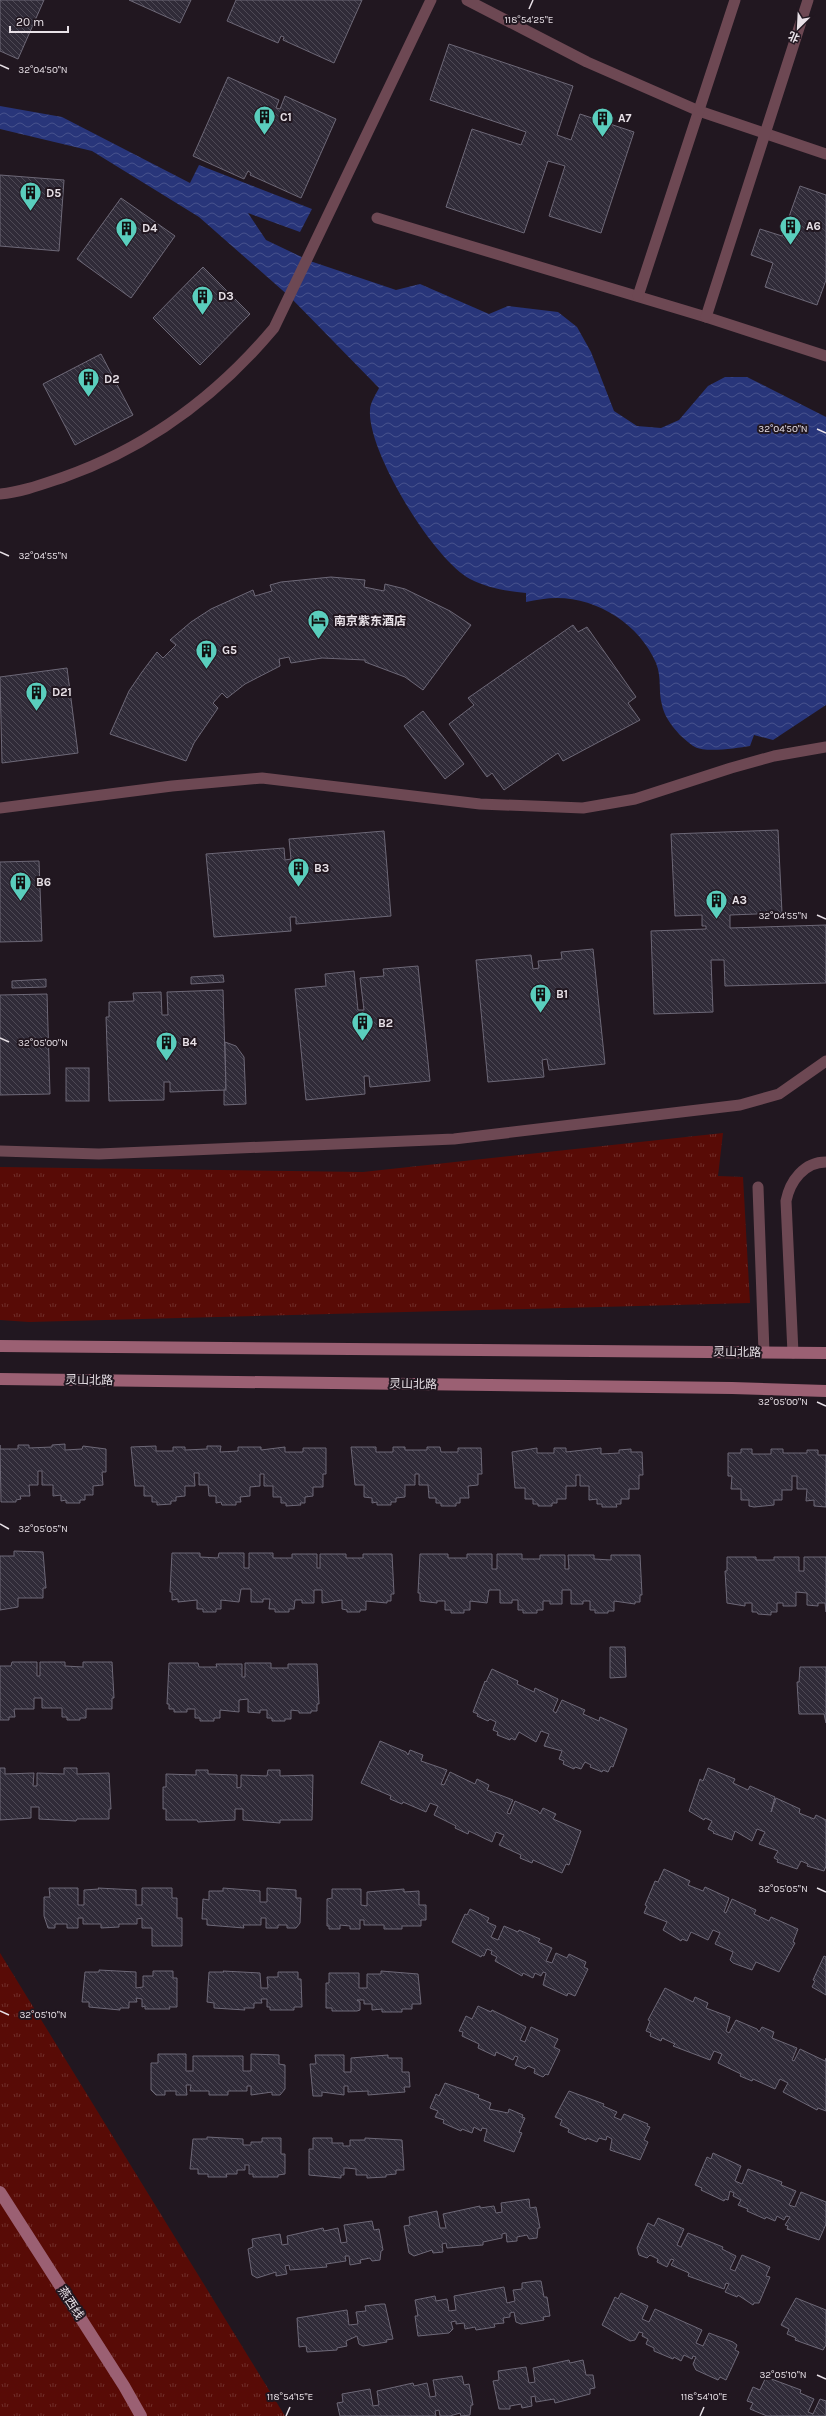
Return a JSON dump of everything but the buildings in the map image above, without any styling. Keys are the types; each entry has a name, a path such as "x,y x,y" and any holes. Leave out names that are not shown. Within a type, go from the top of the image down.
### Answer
{"street":[{"name":"灵山北路","path":"0,1346 826,1353"},
{"name":"灵山北路","path":"0,1379 732,1388 826,1391"},
{"name":"燕西线","path":"0,2192 124,2386 141,2416"}],"lane":[{"path":"0,494 34,487 86,469 114,458 153,436 196,407 224,383 274,328 431,0"},
{"path":"467,0 587,62 699,111 826,154"},
{"path":"638,296 735,0"},
{"path":"706,317 808,0"},
{"path":"377,218 638,296 826,356"},
{"path":"0,808 172,786 262,778 480,804 583,808 635,799 731,768 774,756 826,747"},
{"path":"0,1151 99,1154 454,1139 740,1105 779,1094 826,1061"},
{"path":"793,1353 786,1201 794,1179 804,1169 826,1162"},
{"path":"758,1188 764,1352"}],"green space":[{"path":"723,1133 718,1176 743,1177 750,1303 29,1322 0,1320 0,1167 363,1172"},
{"path":"0,1953 285,2416 0,2416"}],"water":[{"path":"0,106 62,117 190,183 199,165 312,209 300,232 248,213 266,240 310,261 396,290 420,284 489,314 508,306 558,312 577,327 591,352 614,411 637,426 661,428 679,420 708,386 725,377 747,377 826,417 826,705 773,740 754,735 750,746 714,750 700,749 690,744 670,723 664,711 661,700 658,669 649,649 640,637 616,616 588,603 572,599 553,598 526,602 526,593 490,587 470,579 455,568 438,550 421,528 405,502 379,451 372,428 370,407 379,388 290,297 199,217 92,151 0,129"}],"place":[{"name":"C1","path":"265,136"},
{"name":"A7","path":"602,138"},
{"name":"D5","path":"31,212"},
{"name":"A6","path":"790,246"},
{"name":"D4","path":"126,248"},
{"name":"D3","path":"202,316"},
{"name":"D2","path":"88,398"},
{"name":"南京紫东酒店","path":"319,640"},
{"name":"G5","path":"207,670"},
{"name":"D21","path":"36,712"},
{"name":"B3","path":"299,888"},
{"name":"B6","path":"20,902"},
{"name":"A3","path":"716,920"},
{"name":"B1","path":"540,1014"},
{"name":"B2","path":"363,1042"},
{"name":"B4","path":"166,1062"}]}
